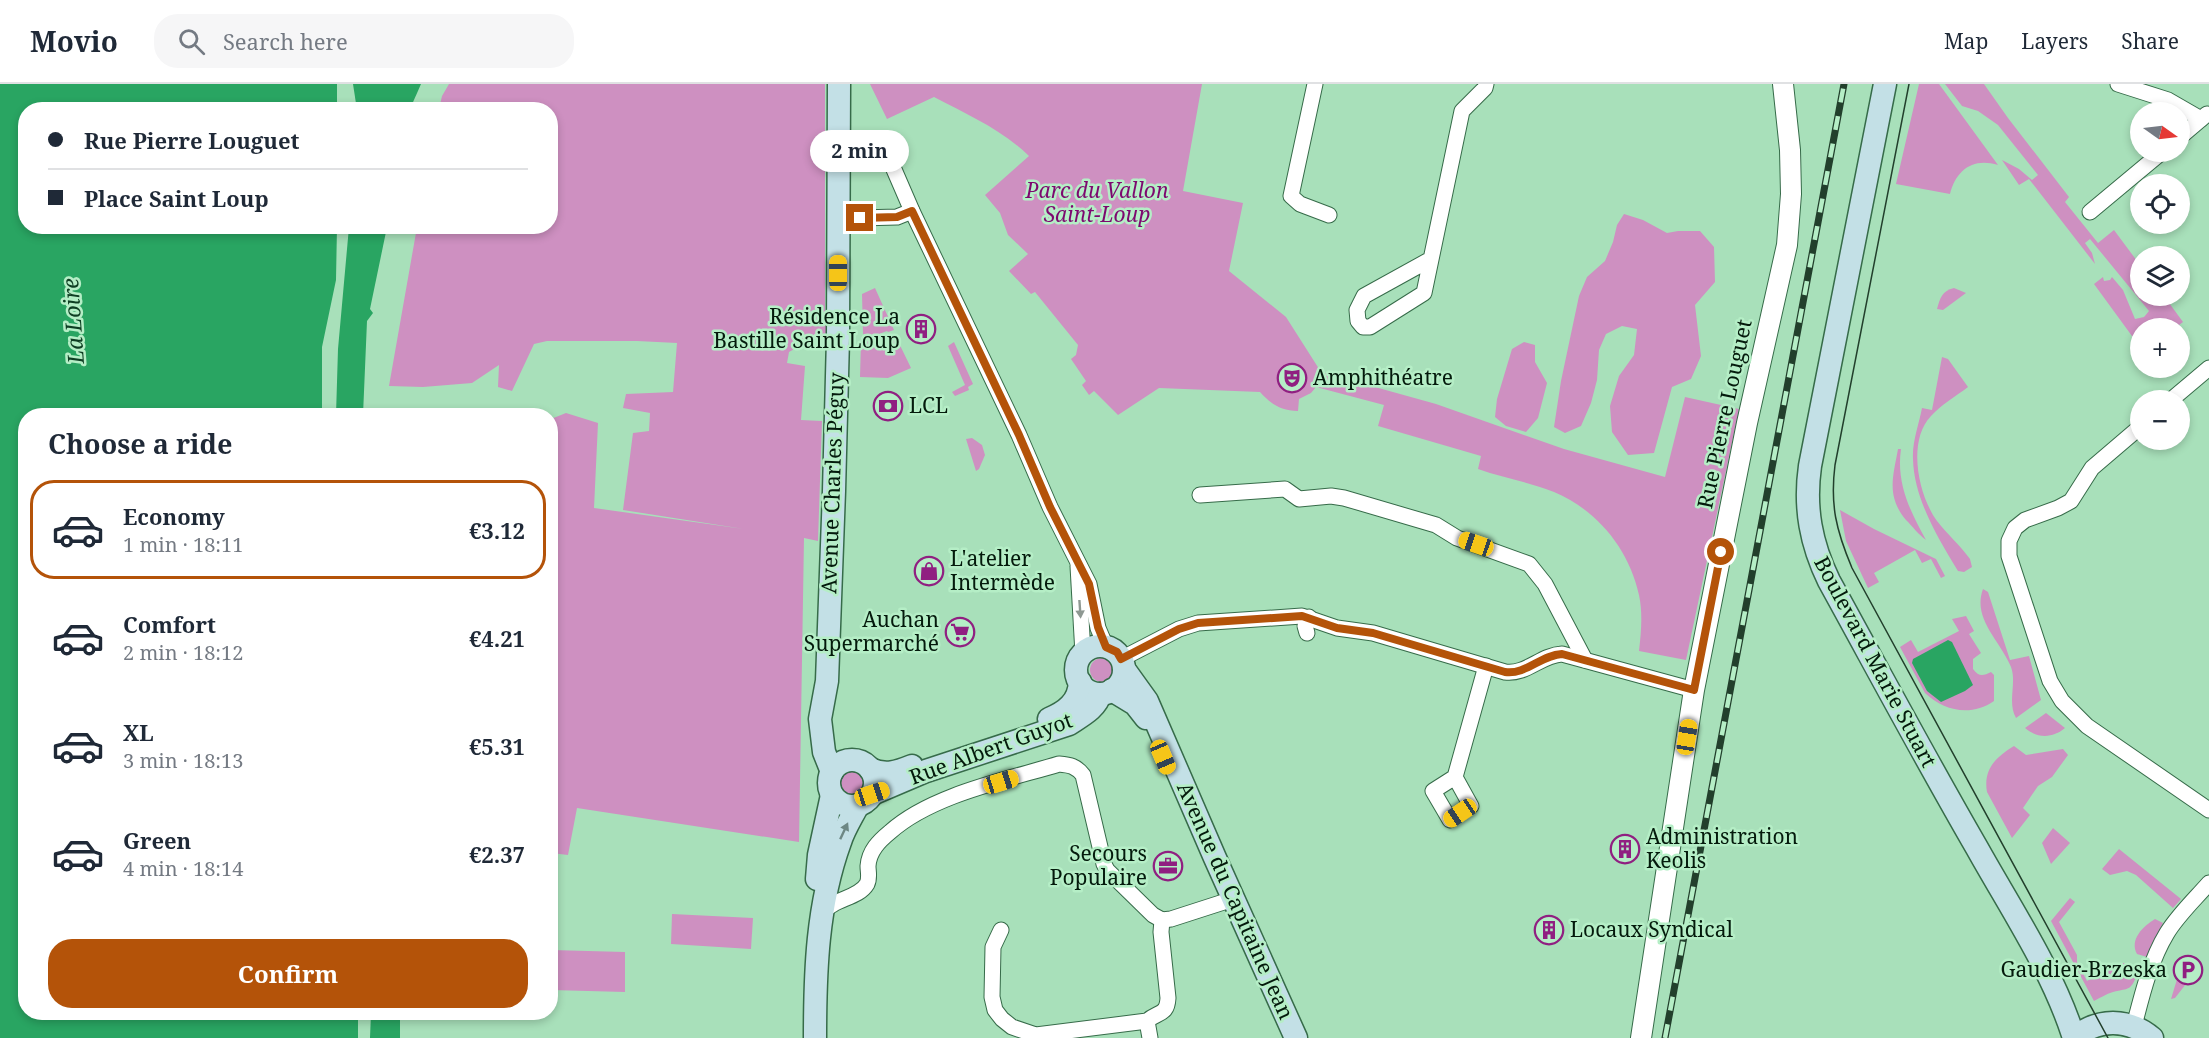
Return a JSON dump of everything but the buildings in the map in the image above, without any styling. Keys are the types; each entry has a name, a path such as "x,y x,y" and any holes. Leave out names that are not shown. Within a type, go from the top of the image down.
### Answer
{"main road":[{"name":"Boulevard Marie Stuart","path":"1886,84 1810,466 1807,485 1809,525 1820,563 1829,581 1923,754 2044,968 2069,1022 2081,1036"},
{"name":"Avenue Charles Péguy","path":"839,94 838,338 826,681 820,719 824,752 839,766"},
{"path":"1094,647 1117,658 1121,681 1106,692 1092,692 1080,682 1077,668 1083,654 1094,647"},
{"name":"Avenue du Capitaine Jean","path":"1117,658 1147,701 1287,1038"},
{"name":"Rue Albert Guyot","path":"870,769 879,773 893,773 1045,721 1068,708 1080,693 1080,682"},
{"name":"Avenue du Capitaine Jean","path":"1106,692 1135,704 1145,716 1229,901 1296,1038"},
{"name":"Rue Albert Guyot","path":"865,799 926,771 1069,724 1085,714 1106,692"},
{"path":"814,1038 820,921 830,871 840,841 865,799 875,781 870,769 858,761 839,766 829,787 832,795 843,804 865,799"},
{"path":"820,921 815,897 819,855 832,795"},
{"path":"2081,1036 2111,1024 2143,1032"}],"street":[{"path":"1315,84 1291,196 1300,204 1329,215"},
{"path":"1431,259 1364,296 1357,310 1358,321 1363,327 1370,327 1424,293 1462,111 1485,88 1486,84"},
{"name":"Rue Pierre Louguet","path":"1641,1038 1694,690 1747,423 1787,245 1791,194 1790,150 1783,84"},
{"path":"2118,84 2168,100 2205,116 2190,129"},
{"path":"883,144 912,211 1019,435 1050,507 1089,584 1098,627 1117,658 1186,627 1206,622 1276,618 1312,627 1373,633 1513,673 1554,654 1585,660 1694,690"},
{"path":"2090,212 2150,162"},
{"path":"860,218 897,217 912,211"},
{"path":"2183,390 2209,368"},
{"path":"2130,436 2092,468 2071,501 2025,520 2014,528 2009,541 2009,556 2050,681 2062,701 2087,726 2209,810"},
{"path":"1200,495 1286,489 1299,499 1331,496 1344,498 1436,525 1457,538 1521,561 1534,569 1545,584 1585,660"},
{"path":"1078,563 1083,654"},
{"path":"1455,777 1486,666"},
{"path":"820,921 832,904 865,887 869,858 877,845 901,822 942,800 1059,764 1078,768 1083,775 1107,870 1152,915 1162,920 1229,901"},
{"path":"2143,1032 2150,972 2165,937 2209,883"},
{"path":"1001,930 993,947 992,997 995,1010 1012,1027 1036,1035 1147,1021 1164,1011 1168,1005 1161,932 1162,920"},
{"path":"1147,1021 1150,1038"}],"green space":[{"path":"449,84 825,84 825,312 827,313 827,332 822,336 807,336 807,342 789,352 787,363 805,366 801,420 822,421 818,541 804,538 799,842 577,808 568,855 558,854 558,416 566,413 598,423 594,508 744,529 623,510 633,433 649,431 650,413 623,408 626,394 673,392 677,343 547,341 534,344 512,391 498,387 499,365 472,383 423,387 389,386 416,234 558,234 558,102 441,102"},
{"name":"Parc du Vallon Saint-Loup","path":"870,84 1202,84 1183,191 1243,203 1229,271 1286,317 1321,372 1436,404 1564,449 1665,477 1685,397 1739,409 1686,660 1639,651 1641,609 1639,595 1628,562 1609,533 1584,509 1554,492 1478,469 1481,456 1378,426 1384,405 1316,387 1311,393 1299,399 1298,411 1286,410 1277,406 1260,392 1159,388 1118,415 1094,391 1089,395 1082,385 1086,381 1071,359 1076,355 1078,345 1035,292 1031,294 1009,271 1028,254 1008,235 1000,213 985,195 1029,156 996,130 934,97 887,119"},
{"path":"1919,84 1939,84 1998,165 1973,164 1961,172 1950,194 1896,184"},
{"path":"1945,84 1984,84 2069,197 2065,202 2098,243 2114,230 2130,252 2130,288 2090,239 2085,243 2092,253 2095,264 2029,179 2019,185 2002,160 2019,169 2032,180 2038,175 1998,125 1978,111 1962,106"},
{"path":"1624,214 1643,220 1667,233 1700,231 1714,247 1715,282 1695,305 1701,356 1691,379 1672,387 1654,453 1628,455 1612,432 1610,406 1619,376 1634,355 1637,329 1622,326 1606,334 1599,350 1597,380 1591,403 1581,426 1565,433 1554,427 1579,296 1587,277 1605,261 1617,225"},
{"path":"2103,277 2104,281 2112,277 2123,290 2135,318 2130,318 2130,333 2094,284"},
{"path":"875,288 894,330 879,334 879,336 863,334 862,294"},
{"path":"1954,288 1966,293 1943,310 1937,309 1942,296"},
{"path":"2145,306 2171,306 2180,318 2140,318 2144,317 2149,311"},
{"path":"895,335 911,368 888,378 860,377 861,341 881,342 882,344"},
{"path":"954,342 973,384 968,387 969,390 955,396 952,392 965,385 948,346"},
{"path":"1524,342 1535,345 1535,362 1547,383 1538,418 1526,432 1506,426 1495,417 1497,399 1512,349"},
{"path":"1942,357 1948,359 1968,387 1935,412 1924,427 1919,439 1918,468 1920,483 1930,510 1970,559 1972,567 1964,572 1958,571 1935,532 1922,503 1914,474 1913,453 1916,433 1922,408 1932,410"},
{"path":"972,438 982,445 985,455 976,471 966,439"},
{"path":"1898,449 1901,449 1902,485 1926,540 1906,520 1893,494"},
{"path":"1840,510 1936,559 1945,576 1941,578 1931,559 1922,563 1915,550 1874,573 1879,582 1868,588 1846,541"},
{"path":"1983,589 1988,592 2010,660 2029,656 2041,700 2016,718 2012,706 2013,673 1984,620 1981,610"},
{"path":"1966,616 1974,631 1969,634 1981,653 1973,659 1973,669 1979,675 1991,672 1994,675 1994,701 1976,709 1958,710 1941,704 1925,693 1900,647 1911,640 1918,652 1959,631 1952,619"},
{"path":"1102,658 1110,662 1114,670 1110,678 1102,682 1094,678 1090,670 1094,662"},
{"path":"2046,713 2065,728 2056,734 2045,736 2030,732 2025,728"},
{"path":"2014,746 2026,755 2063,749 2068,755 2052,777 2038,786 2023,808 2030,815 2012,838 1987,792 1986,784 1992,764"},
{"path":"852,771 861,775 865,784 861,793 852,797 843,793 839,784 843,775"},
{"path":"2053,828 2070,843 2051,864 2042,843"},
{"path":"2119,849 2181,899 2173,908 2136,875 2127,871 2110,875 2102,869"},
{"path":"2070,898 2075,902 2059,922 2077,955 2077,962 2087,981 2124,963 2138,972 2134,983 2129,988 2110,993 2094,1001 2051,921"},
{"path":"672,914 753,918 751,949 671,944"},
{"path":"2155,919 2163,923 2147,957 2137,954 2135,944 2138,934"},
{"path":"558,950 625,952 625,992 558,990"},
{"path":"2181,966 2193,975 2175,998 2171,999"}],"water":[{"name":"La Loire","path":"0,84 337,84 337,102 18,102 18,234 337,234 336,280 322,347 322,408 18,408 18,1020 358,1020 358,1038 0,1038"},
{"path":"353,84 421,84 413,102 356,102"},
{"path":"348,234 386,234 370,309 373,313 367,321 363,408 336,408 338,349"},
{"path":"1948,640 1952,642 1973,685 1941,702 1927,691 1912,663 1913,659"},
{"path":"371,1020 400,1020 400,1038 370,1038"}],"tram line":[{"path":"1909,84 1835,465 1833,493 1836,517 1852,568 2108,1038"}],"railway":[{"path":"1665,1038 1844,84"}],"place":[{"name":"Résidence La Bastille Saint Loup","path":"921,329"},
{"name":"Amphithéatre","path":"1292,378"},
{"name":"LCL","path":"888,406"},
{"name":"L'atelier Intermède","path":"929,571"},
{"name":"Auchan Supermarché","path":"960,632"},
{"name":"Administration Keolis","path":"1625,849"},
{"name":"Secours Populaire","path":"1168,866"},
{"name":"Locaux Syndical","path":"1549,930"},
{"name":"Gaudier-Brzeska","path":"2188,970"}],"route":[{"path":"860,218 897,217 912,211 1019,435 1050,507 1089,584 1094,598 1095,616 1106,647 1117,652 1121,659 1179,629 1198,623 1302,616 1314,618 1337,628 1373,633 1505,672 1519,672 1554,654 1562,654 1694,690 1721,552"}]}
